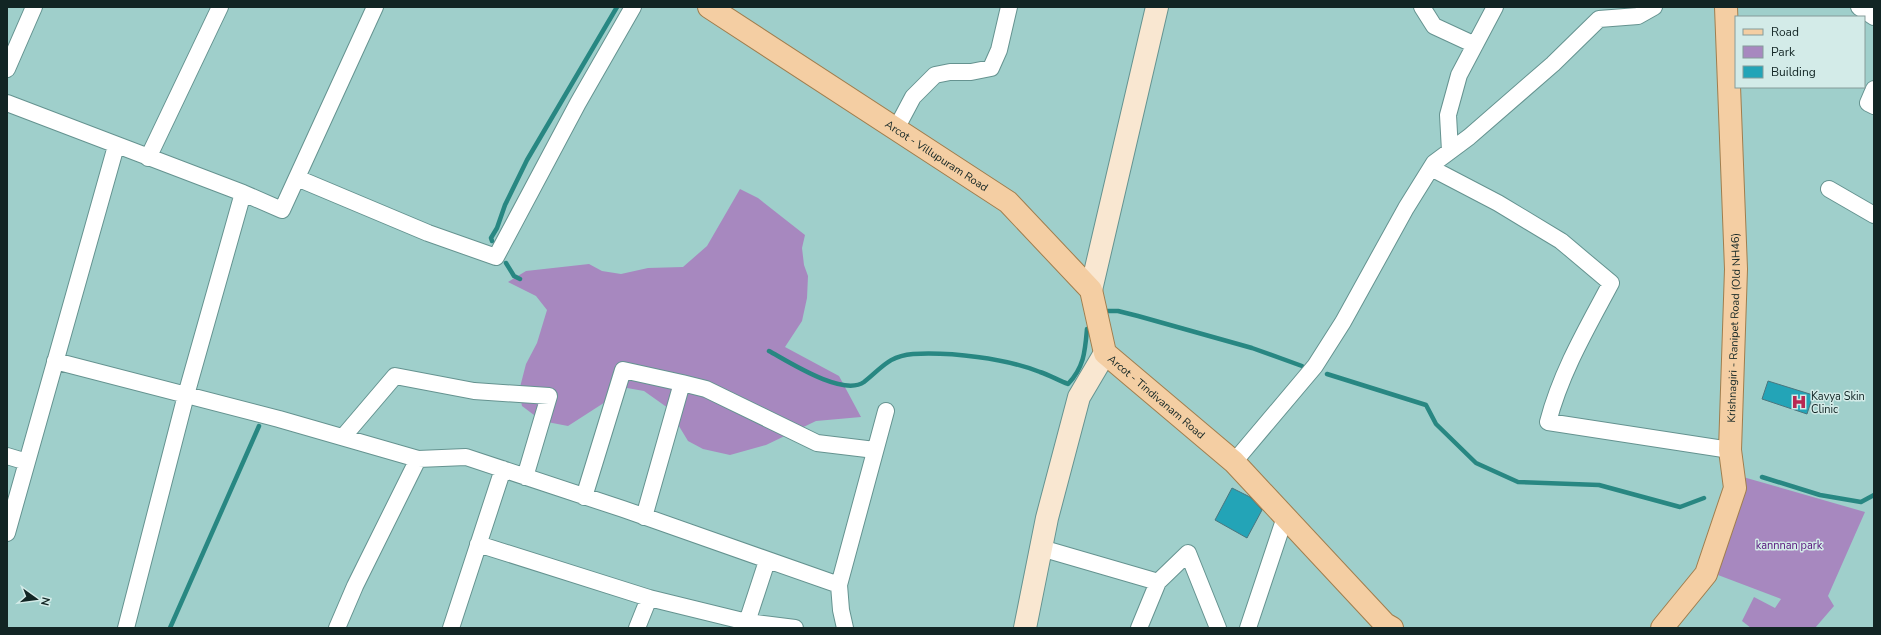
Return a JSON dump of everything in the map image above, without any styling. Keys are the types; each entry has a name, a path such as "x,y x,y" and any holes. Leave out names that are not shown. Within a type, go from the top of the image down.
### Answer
{"main road":[{"name":"Arcot - Villupuram Road","path":"709,7 1008,202 1091,290"},
{"path":"1105,353 1091,290 1157,7"},
{"name":"Krishnagiri - Ranipet Road (Old NH46)","path":"1662,628 1706,574 1735,488 1730,450 1736,269 1726,7"},
{"name":"Arcot - Tindivanam Road","path":"1025,628 1047,518 1079,397 1105,353 1234,462 1385,624 1392,628"}],"street":[{"path":"7,69 34,7"},
{"path":"148,158 220,7"},
{"path":"7,103 116,146 243,193 282,210 375,7"},
{"path":"297,178 428,233 496,257 578,103 633,7"},
{"path":"896,129 913,97 935,75 950,72 971,72 990,68 999,50 1008,7"},
{"path":"1422,7 1434,26 1475,45"},
{"path":"1450,151 1448,115 1459,76 1495,7"},
{"path":"1590,27 1595,7"},
{"path":"1234,462 1315,366 1343,322 1406,208 1434,163 1553,64 1599,19 1638,16 1654,7"},
{"path":"1859,7 1874,17"},
{"path":"1874,89 1868,103 1874,106"},
{"path":"7,533 116,146"},
{"path":"1431,168 1498,203 1561,241 1611,283 1580,340 1555,395 1548,422 1730,450"},
{"path":"1828,189 1874,215"},
{"path":"126,628 186,395 243,193"},
{"path":"55,361 343,437 418,459 466,457 839,585"},
{"path":"584,497 623,370 706,389 817,443 875,450"},
{"path":"343,437 395,376 474,391 549,396 525,477"},
{"path":"644,517 682,383"},
{"path":"845,628 840,610 839,585 886,411"},
{"path":"7,456 27,462"},
{"path":"338,628 355,586 418,459"},
{"path":"451,628 503,469"},
{"path":"1248,628 1285,517"},
{"path":"478,544 649,598 747,622 795,628"},
{"path":"1041,548 1158,582"},
{"path":"1138,628 1158,582 1188,552 1218,628"},
{"path":"747,622 767,561"},
{"path":"638,628 649,598"}],"green space":[{"path":"740,189 758,198 805,235 802,248 804,265 808,276 807,298 802,321 785,347 839,376 861,417 816,421 766,445 730,455 703,449 688,441 668,408 644,391 627,388 568,426 542,421 522,406 519,391 526,364 537,343 547,310 536,296 508,282 526,271 589,264 602,271 621,274 648,268 683,267 707,246"},
{"name":"kannnan park","path":"1743,477 1865,512 1828,596 1834,606 1815,628 1751,628 1742,621 1754,597 1775,608 1781,599 1718,575"}],"building":[{"path":"1768,381 1813,395 1807,414 1762,399"},
{"path":"1232,488 1250,497 1262,510 1247,538 1215,520"}],"waterway":[{"path":"492,241 491,238 497,228 505,205 527,160 617,7"},
{"path":"506,263 514,276 520,279"},
{"path":"1106,311 1118,311 1138,316 1252,348 1302,366"},
{"path":"769,351 802,370 830,382 843,385 855,385 864,382 891,360 904,355 913,354 960,355 1011,363 1043,373 1068,384 1081,365 1087,329"},
{"path":"1327,374 1426,405 1436,424 1476,463 1518,482 1599,485 1680,507 1704,498"},
{"path":"170,628 259,426"},
{"path":"1762,477 1820,495 1861,502 1874,495"}],"place":[{"name":"Kavya Skin Clinic","path":"1799,402"}]}
